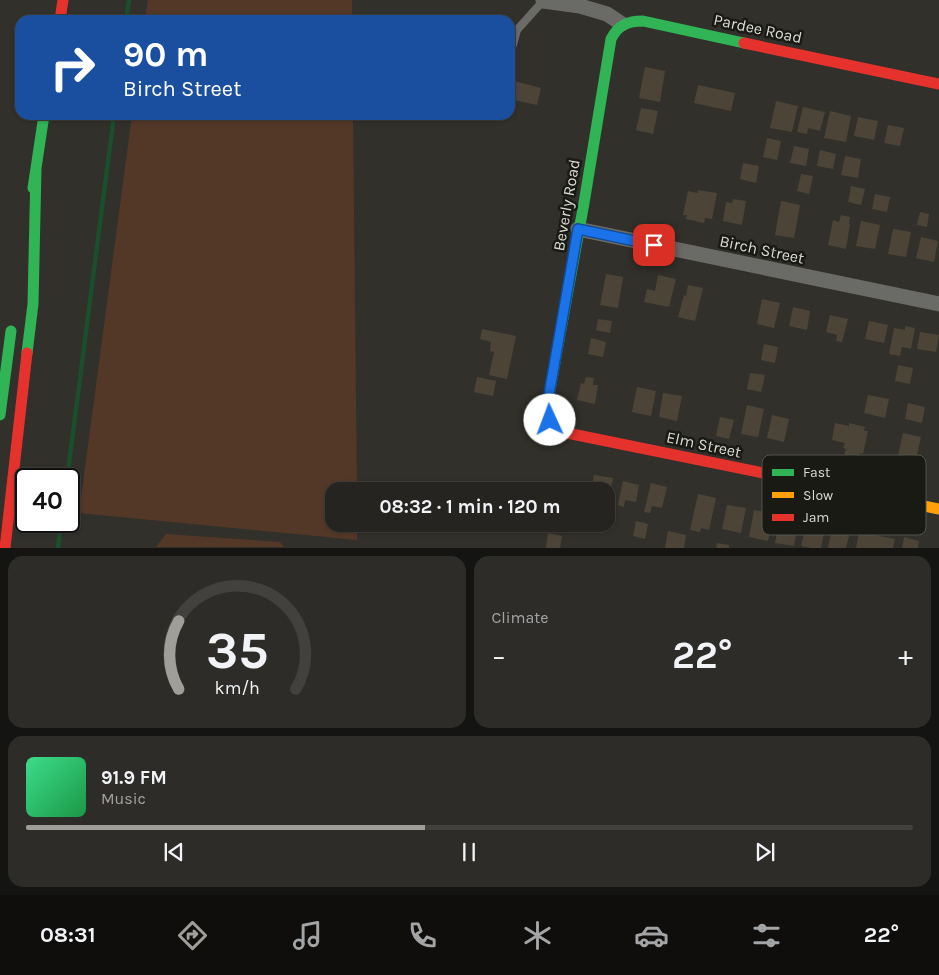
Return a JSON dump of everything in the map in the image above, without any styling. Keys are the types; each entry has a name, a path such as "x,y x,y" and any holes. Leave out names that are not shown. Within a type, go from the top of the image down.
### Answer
{"main road":[{"path":"61,15 63,0"},
{"name":"Pardee Road","path":"622,24 633,20 644,21 939,84"},
{"name":"Beverly Road","path":"553,424 550,420 547,406 611,39 622,24"},
{"path":"22,256 43,120"},
{"path":"5,548 33,304 36,170"},
{"path":"0,415 13,322"},
{"name":"Elm Street","path":"553,424 555,428 568,433 762,473"},
{"name":"Elm Street","path":"926,506 939,509"}],"street":[{"path":"543,1 580,6 607,14 622,24"},
{"name":"Birch Street","path":"578,229 939,304"}],"lane":[{"path":"515,35 516,30 543,1"}],"shaded area":[{"path":"148,0 352,0 352,15 146,15"},
{"path":"131,120 353,120 357,482 325,482 325,532 357,532 357,540 80,513"},
{"path":"166,534 280,542 284,547 156,547"}],"building":[{"path":"645,67 665,71 660,102 639,98"},
{"path":"515,81 541,88 537,105 515,100"},
{"path":"698,85 735,93 731,111 694,103"},
{"path":"776,101 798,106 792,132 770,128"},
{"path":"803,107 825,112 820,131 808,128 807,134 797,132"},
{"path":"641,108 658,111 653,134 636,130"},
{"path":"830,111 851,116 846,142 824,138"},
{"path":"858,117 878,121 874,140 854,136"},
{"path":"888,125 904,128 900,146 884,143"},
{"path":"767,138 781,141 777,160 763,157"},
{"path":"794,146 809,149 806,166 790,163"},
{"path":"820,150 836,154 833,169 817,166"},
{"path":"845,156 861,159 858,178 841,175"},
{"path":"743,163 759,166 756,183 740,179"},
{"path":"801,174 813,176 809,194 797,191"},
{"path":"851,186 865,189 861,205 848,202"},
{"path":"698,190 717,193 712,219 705,218 704,223 686,219 687,215 683,215 688,191 698,193"},
{"path":"875,194 890,197 887,212 872,209"},
{"path":"733,199 746,201 742,225 723,221 726,202 732,203"},
{"path":"781,201 800,205 794,238 775,235"},
{"path":"920,212 929,214 927,227 917,225"},
{"path":"841,215 850,217 846,249 828,245 833,220 839,222"},
{"path":"861,221 880,225 875,249 856,246"},
{"path":"893,229 911,232 906,257 888,254"},
{"path":"921,237 938,241 934,262 916,258"},
{"path":"606,274 623,277 618,308 600,305"},
{"path":"658,275 676,279 669,307 644,302 647,289 655,291"},
{"path":"688,285 703,288 695,321 678,317"},
{"path":"762,299 780,303 774,328 757,324"},
{"path":"793,307 810,311 807,330 789,326"},
{"path":"830,315 848,319 842,342 836,341 837,335 826,332"},
{"path":"598,319 612,321 610,333 596,330"},
{"path":"869,321 888,325 884,343 865,339"},
{"path":"905,326 915,328 911,349 902,347 900,356 889,354 894,328 905,330"},
{"path":"482,329 516,336 507,379 489,375 494,352 490,351 491,342 480,339"},
{"path":"920,332 939,335 936,352 917,349"},
{"path":"591,338 606,342 603,357 588,354"},
{"path":"764,344 778,347 775,363 761,360"},
{"path":"898,365 913,368 910,384 895,381"},
{"path":"750,373 765,375 761,392 747,389"},
{"path":"477,377 496,381 493,396 474,392"},
{"path":"586,377 594,378 593,385 598,385 595,404 577,400 581,383 584,384"},
{"path":"637,387 656,391 651,416 632,412"},
{"path":"663,393 682,396 677,421 659,417"},
{"path":"868,395 889,399 885,418 864,413"},
{"path":"908,403 925,407 922,423 905,419"},
{"path":"747,405 764,409 758,437 741,434"},
{"path":"772,415 789,419 784,442 767,438"},
{"path":"720,417 734,420 729,439 716,436"},
{"path":"835,423 849,426 849,423 865,427 864,431 868,431 863,454 860,453 860,455 844,454 846,449 843,448 845,443 832,440"},
{"path":"903,433 921,437 917,455 898,455"},
{"path":"594,475 613,478 612,482 593,482"},
{"path":"623,481 639,485 636,502 625,500 624,507 618,505"},
{"path":"651,483 667,487 662,508 652,506 650,513 644,512"},
{"path":"698,494 716,498 709,530 701,528 700,532 690,530"},
{"path":"727,505 746,508 741,533 722,529"},
{"path":"754,510 762,512 762,535 769,535 768,541 749,537"},
{"path":"636,521 648,524 645,539 633,536"},
{"path":"668,531 686,535 684,548 665,548"},
{"path":"548,533 562,536 560,548 546,548"},
{"path":"776,535 796,535 794,546 775,543"},
{"path":"803,535 824,535 821,548 801,546"},
{"path":"831,535 849,535 846,548 828,548"},
{"path":"859,535 874,535 895,539 893,548 856,548"},
{"path":"904,537 919,541 918,548 902,548"},
{"path":"717,543 729,545 729,548 716,548"}],"waterway":[{"path":"127,15 129,0"},
{"path":"68,468 113,120"},
{"path":"58,548 60,533"}],"traffic: fast":[{"path":"547,409 611,39 620,27 633,22 643,21 744,43"},
{"path":"33,188 43,120"},
{"path":"27,353 33,304 36,169"},
{"path":"0,415 11,331"}],"traffic: slow":[{"path":"926,506 939,509"}],"traffic: jam":[{"path":"61,15 63,0"},
{"path":"744,43 939,84"},
{"path":"5,548 27,353"},
{"path":"547,409 553,424 567,433 762,473"}],"route":[{"path":"550,420 547,406 578,229 654,245"}]}
